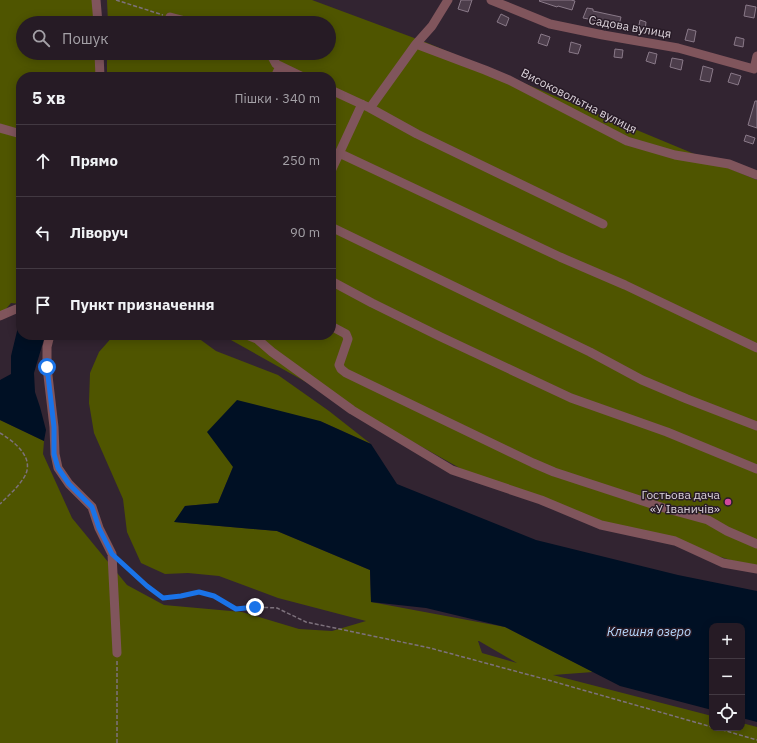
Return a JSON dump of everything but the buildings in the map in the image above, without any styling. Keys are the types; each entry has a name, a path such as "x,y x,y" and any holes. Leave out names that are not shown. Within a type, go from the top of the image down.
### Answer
{"street":[{"path":"96,0 97,16"},
{"path":"336,160 366,106 432,26 448,0"},
{"name":"Садова вулиця","path":"491,0 550,24 678,48 754,69 757,56"},
{"name":"Високовольтна вулиця","path":"416,44 508,80 627,141 675,155 729,164 757,175"},
{"path":"99,60 100,72"},
{"path":"274,60 276,64 293,72"},
{"path":"277,72 280,66"},
{"path":"336,92 366,106 417,134 603,224"},
{"path":"0,128 16,133"},
{"path":"339,154 560,257 625,285 757,348"},
{"path":"336,228 590,352 642,380 686,399 757,426"},
{"path":"336,284 372,303 571,398 666,432 757,469"},
{"path":"0,316 16,309"},
{"path":"336,329 346,334 348,339 339,365 346,373 547,469 664,508 708,520 727,531 757,544"},
{"path":"49,340 47,347 47,367 54,427 54,454 58,468 69,484 92,507 99,528 112,554 117,654"},
{"path":"258,340 272,352 352,410 452,470 542,500 601,525 675,541 723,563 757,569"}],"path":[{"path":"116,0 167,16"},
{"path":"0,433 12,440 24,452 28,466 24,478 0,504"},
{"path":"112,554 147,586 163,598 199,592 214,596 236,609 255,607 277,608 306,622 430,648 709,726"},
{"path":"117,654 117,743"},
{"path":"726,731 757,740"}],"shaded area":[{"path":"0,0 95,0 96,16 16,16 16,60 97,60 97,72 16,72 16,304 11,303 0,316"},
{"path":"107,0 312,0 425,42 757,180 757,568 499,490 231,340 336,340 336,72 107,72 107,60 336,60 336,16 108,16"},
{"path":"110,340 201,340 216,351 278,375 329,411 371,444 320,421 233,467 218,503 185,506 175,522 277,531 370,570 371,602 505,627 593,672 553,675 709,715 709,731 745,731 745,724 757,727 757,743 0,743 0,420 44,441 43,454 72,518 127,585 164,605 242,612 299,629 332,631 366,621 278,598 219,576 188,573 165,574 141,563 127,532 123,499 94,433 89,403 90,373 99,352","holes":["478,641 517,663 482,653"]}],"water":[{"path":"16,335 16,340 44,340 34,373 35,392 46,430 44,441 0,420 0,380 11,374 11,356"},
{"name":"Клешня озеро","path":"237,400 320,421 371,444 397,484 536,540 678,575 757,591 757,722 745,719 745,623 709,623 709,709 620,686 505,627 426,608 371,602 370,570 277,531 174,522 185,506 218,503 233,467 207,432"}],"place":[{"name":"Гостьова дача «У Іваничів»","path":"728,502"}],"route":[{"path":"47,367 54,427 54,454 58,468 69,484 92,507 99,528 112,554 147,586 163,598 199,592 214,596 236,609 255,607"}]}
